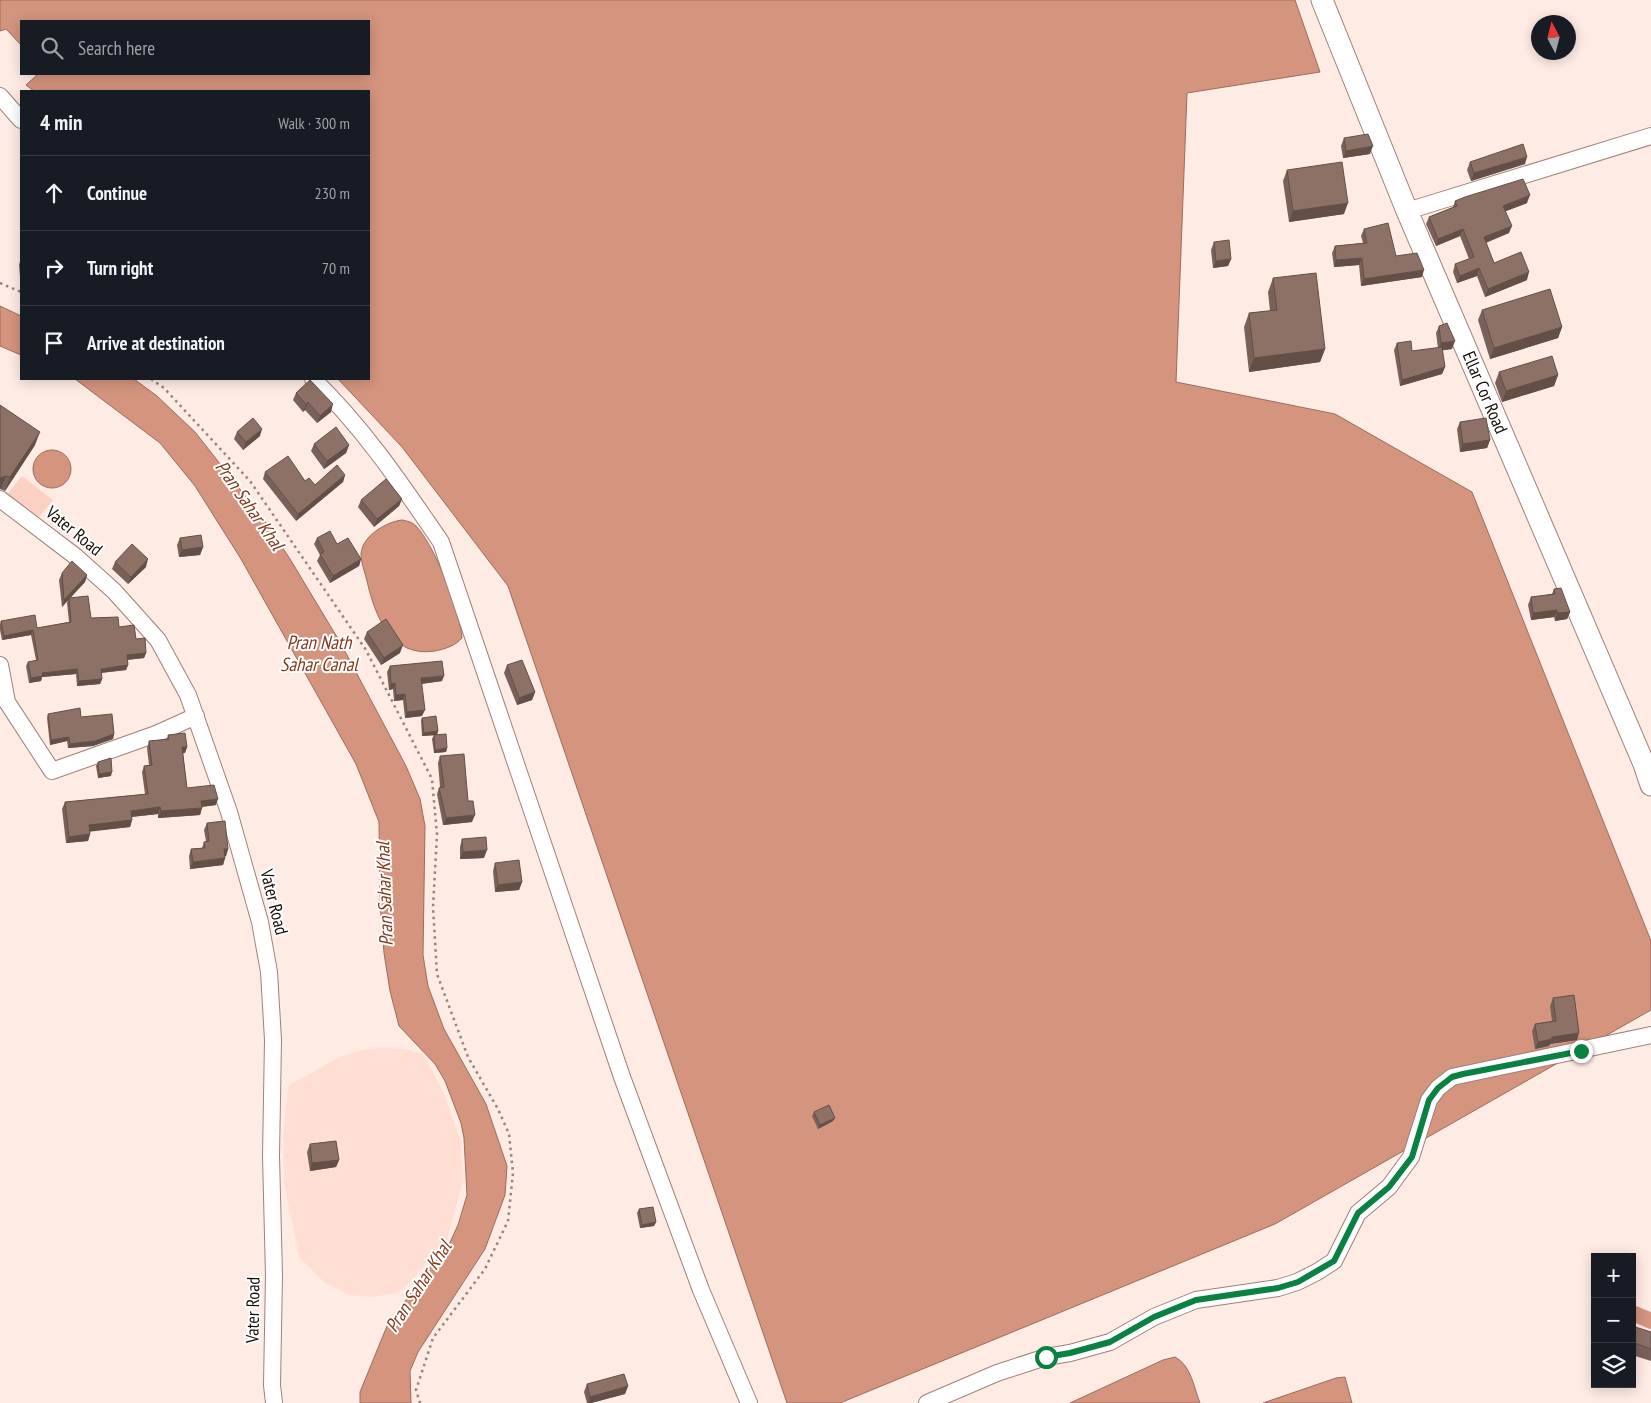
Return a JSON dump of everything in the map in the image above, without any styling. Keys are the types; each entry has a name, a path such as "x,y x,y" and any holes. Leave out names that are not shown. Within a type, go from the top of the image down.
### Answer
{"main road":[{"name":"Ellar Cor Road","path":"1322,0 1406,211 1625,720 1651,785"}],"street":[{"path":"0,96 20,119"},
{"path":"1406,211 1651,136"},
{"path":"314,380 340,404 394,473 441,542 622,1076 701,1290 749,1403"},
{"name":"Vater Road","path":"0,499 75,556 114,591 158,640 188,696 229,812 260,922 269,972 273,1040 271,1156 274,1275 272,1385 274,1403"},
{"path":"0,665 7,702 52,771 156,734 196,716"},
{"path":"927,1403 997,1374 1046,1357 1070,1353 1110,1342 1154,1317 1196,1300 1278,1288 1298,1282 1334,1261 1358,1213 1389,1187 1412,1157 1429,1100 1438,1088 1452,1077 1651,1035"}],"path":[{"path":"0,283 20,292"},
{"path":"152,380 164,388 250,481 366,650 432,779 437,834 433,907 436,974 468,1057 498,1109 508,1134 513,1172 508,1221 486,1269 433,1338 416,1390 420,1403"}],"shaded area":[{"path":"22,476 53,500 35,522 4,498"},
{"path":"382,1048 404,1049 423,1054 445,1096 461,1142 463,1180 447,1241 406,1286 397,1293 372,1297 349,1295 324,1282 299,1257 284,1183 283,1135 289,1085 342,1056 364,1050"}],"water":[{"path":"0,0 1295,0 1320,72 1187,93 1176,382 1335,414 1472,492 1651,941 1651,1010 1275,1224 840,1403 787,1403 508,586 402,447 339,380 370,380 370,90 33,90 26,85 37,75 370,75 370,20 20,20 20,44 6,29 0,31"},
{"path":"0,306 20,316 20,355 0,346"},
{"name":"Pran Nath Sahar Canal","path":"76,380 135,380 157,396 195,432 265,521 290,559 340,642 406,766 420,799 425,826 423,955 428,986 444,1029 486,1104 507,1166 505,1195 485,1249 418,1352 410,1371 411,1403 360,1403 360,1392 387,1326 431,1266 446,1251 458,1225 467,1195 464,1138 461,1123 445,1081 435,1064 399,1026 390,991 384,953 380,903 379,822 356,764 241,559 195,486 160,443"},
{"path":"52,450 65,456 71,469 65,482 52,488 39,482 33,469 39,456"},
{"path":"402,520 414,525 423,535 431,548 452,596 462,638 446,648 435,651 420,651 407,648 396,641 380,620 370,594 362,564 362,547 376,531"},
{"path":"1175,1357 1185,1365 1200,1403 1070,1403 1163,1360"},
{"path":"1345,1377 1352,1403 1263,1403 1336,1378"}],"building":[{"path":"1368,134 1373,146 1346,151 1344,138"},
{"path":"1523,144 1527,157 1474,173 1470,162"},
{"path":"1342,162 1348,203 1293,211 1287,170"},
{"path":"1523,179 1530,195 1503,206 1512,226 1484,237 1494,263 1521,252 1529,272 1488,289 1479,268 1460,276 1455,264 1474,257 1463,229 1438,239 1429,217 1457,206 1455,201"},
{"path":"1388,223 1396,256 1417,253 1424,270 1364,279 1362,258 1336,260 1335,246 1367,243 1364,229"},
{"path":"1229,240 1231,259 1216,261 1214,242"},
{"path":"1316,273 1325,349 1254,358 1249,313 1277,310 1273,278"},
{"path":"1550,289 1562,327 1494,348 1482,310"},
{"path":"1447,323 1455,341 1441,343 1439,326"},
{"path":"1411,341 1412,351 1442,347 1445,367 1402,380 1397,343"},
{"path":"1552,356 1558,375 1506,391 1499,372"},
{"path":"310,380 333,404 320,416 308,402 306,404 296,393"},
{"path":"0,405 40,432 10,477 0,478"},
{"path":"253,418 262,429 246,442 237,432"},
{"path":"1486,418 1490,440 1463,444 1460,422"},
{"path":"336,427 349,445 327,461 314,444"},
{"path":"288,456 305,481 309,478 315,485 337,465 345,475 298,514 265,472"},
{"path":"386,479 402,499 377,519 361,500"},
{"path":"330,531 337,544 348,538 361,559 333,576 320,554 324,552 317,538"},
{"path":"201,535 203,547 182,550 180,538"},
{"path":"132,544 148,559 131,577 115,562"},
{"path":"72,561 87,575 64,600 62,573"},
{"path":"1561,588 1570,612 1557,613 1557,610 1533,613 1531,597 1555,594 1554,589"},
{"path":"88,596 91,618 118,617 119,627 134,625 136,639 145,638 146,653 127,655 128,665 101,669 102,679 79,681 77,669 42,673 43,676 31,678 28,662 38,660 33,630 4,636 1,621 35,615 37,628 71,622 69,598"},
{"path":"386,619 403,645 384,658 367,632"},
{"path":"522,660 535,692 519,698 507,665"},
{"path":"442,661 444,676 421,678 425,710 407,712 405,694 396,695 395,683 391,684 390,666"},
{"path":"80,708 81,717 112,714 114,734 95,741 70,744 69,737 51,740 48,714"},
{"path":"436,716 438,731 424,733 422,718"},
{"path":"185,733 187,747 182,747 187,788 214,785 218,799 201,801 202,808 161,811 160,807 131,811 132,820 89,825 90,834 69,837 65,802 148,794 144,766 152,765 149,741 169,739 168,735"},
{"path":"446,734 447,748 435,750 434,735"},
{"path":"464,754 468,801 473,801 475,815 446,818 439,788 444,787 440,756"},
{"path":"111,758 112,772 99,774 98,762"},
{"path":"225,821 228,849 224,849 225,858 193,862 191,849 205,848 204,842 209,841 207,823"},
{"path":"486,837 487,850 463,852 462,839"},
{"path":"519,860 522,882 498,885 495,863"},
{"path":"1574,995 1579,1033 1552,1037 1552,1039 1538,1042 1535,1024 1556,1021 1553,998"},
{"path":"829,1105 835,1118 820,1125 814,1112"},
{"path":"336,1141 339,1160 312,1163 310,1144"},
{"path":"653,1207 656,1222 642,1225 639,1209"},
{"path":"1636,1327 1651,1332 1651,1349 1636,1343"},
{"path":"624,1374 628,1386 590,1397 587,1384"}],"waterway":[{"path":"1636,1314 1651,1321"}],"route":[{"path":"1046,1357 1070,1353 1110,1342 1154,1317 1196,1300 1278,1288 1298,1282 1317,1272 1334,1261 1358,1213 1389,1187 1412,1157 1429,1100 1438,1088 1452,1077 1463,1074 1581,1051"}],"water label":[{"name":"Pran Sahar Khal","path":"250,505"},
{"name":"Pran Sahar Khal","path":"384,894"},
{"name":"Pran Sahar Khal","path":"418,1286"}]}
